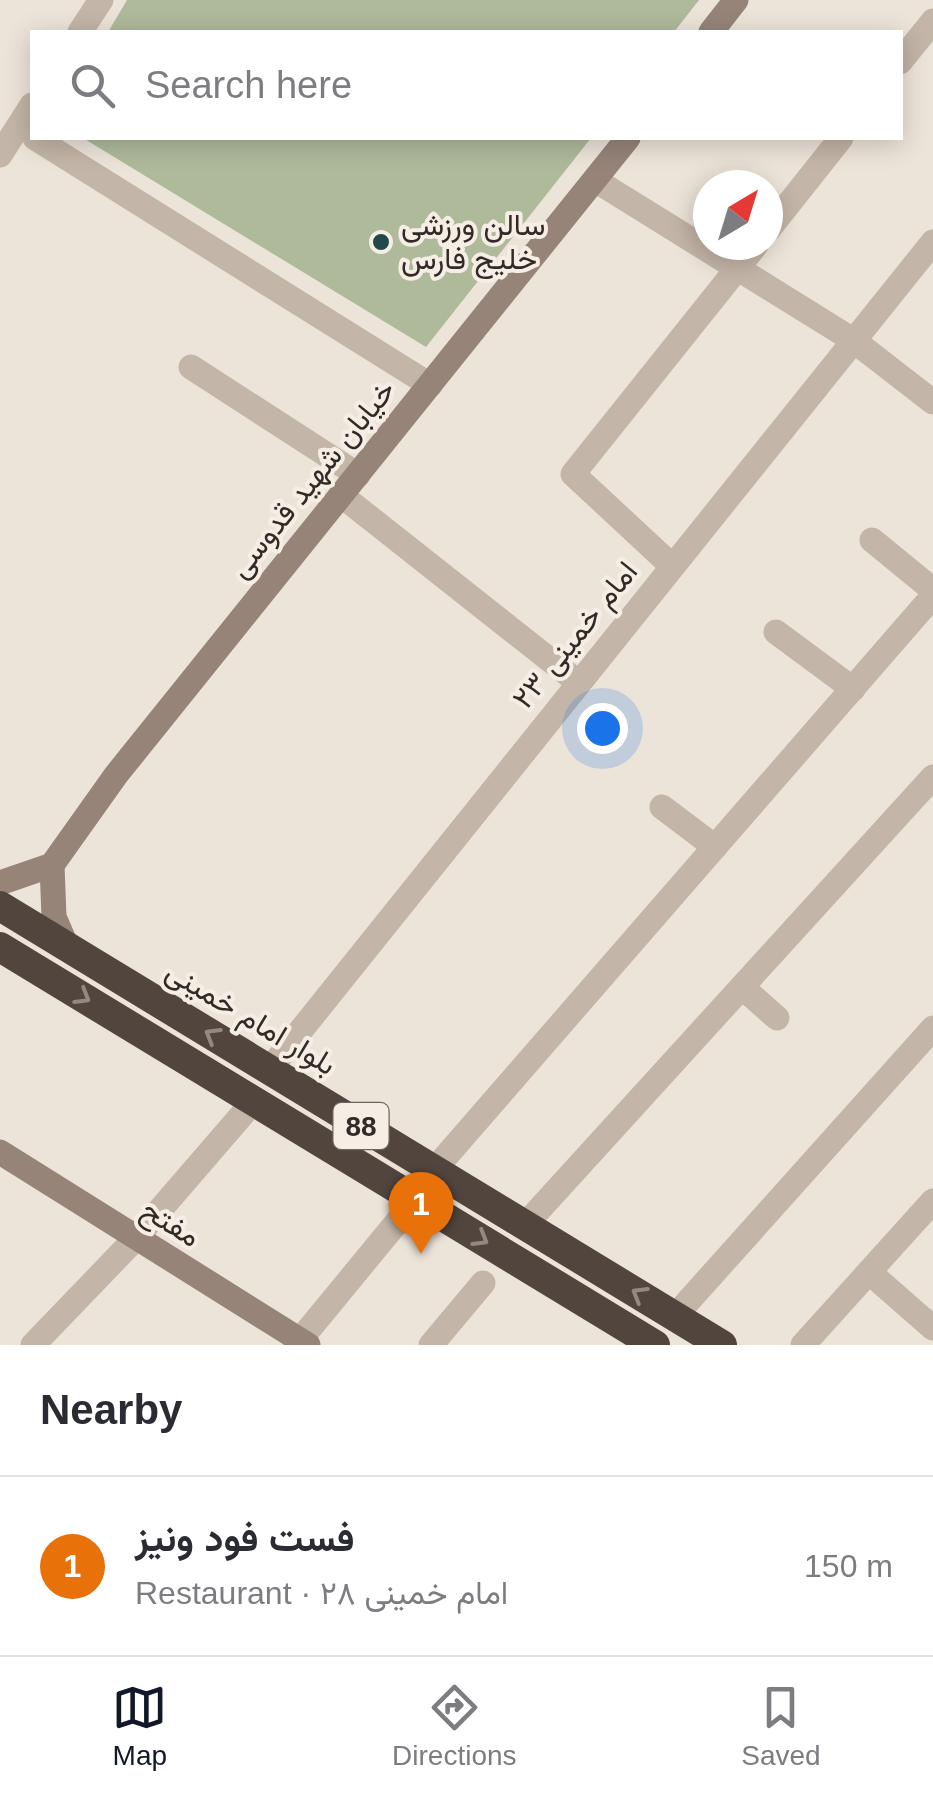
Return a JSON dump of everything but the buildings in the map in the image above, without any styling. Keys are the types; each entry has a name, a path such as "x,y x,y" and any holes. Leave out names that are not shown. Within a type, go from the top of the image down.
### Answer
{"highway":[{"name":"بلوار امام خمینی","path":"0,906 722,1345"},
{"name":"88","path":"0,946 655,1345"}],"main road":[{"path":"712,30 736,0"},
{"name":"خیابان شهید قدوسی","path":"52,865 116,775 626,140"},
{"path":"0,883 52,865 54,917 67,947"},
{"name":"مفتح","path":"0,1152 301,1344"}],"street":[{"path":"81,30 101,0"},
{"path":"903,58 933,21"},
{"path":"0,155 30,126"},
{"path":"52,140 430,384"},
{"path":"783,211 839,140"},
{"path":"595,180 853,340 933,402"},
{"name":"امام خمینی ۲۳","path":"269,1070 933,242"},
{"path":"672,566 574,474 744,260"},
{"path":"191,367 358,474"},
{"path":"341,495 579,683"},
{"path":"434,1170 933,593 872,540"},
{"path":"776,632 853,689"},
{"path":"525,1225 933,776"},
{"path":"662,806 715,847"},
{"path":"742,987 777,1018"},
{"path":"675,1316 933,1028"},
{"path":"33,1345 134,1240 254,1101"},
{"path":"301,1344 416,1200"},
{"path":"803,1345 933,1202"},
{"path":"869,1272 933,1328"},
{"path":"430,1345 483,1283"}],"green space":[{"path":"127,0 699,0 676,30 109,30"},
{"name":"سالن ورزشی خلیج فارس","path":"86,140 589,140 426,347"}],"place":[{"name":"سالن ورزشی خلیج فارس","path":"381,242"},
{"name":"فست فود ونیز","path":"421,1254"}]}
